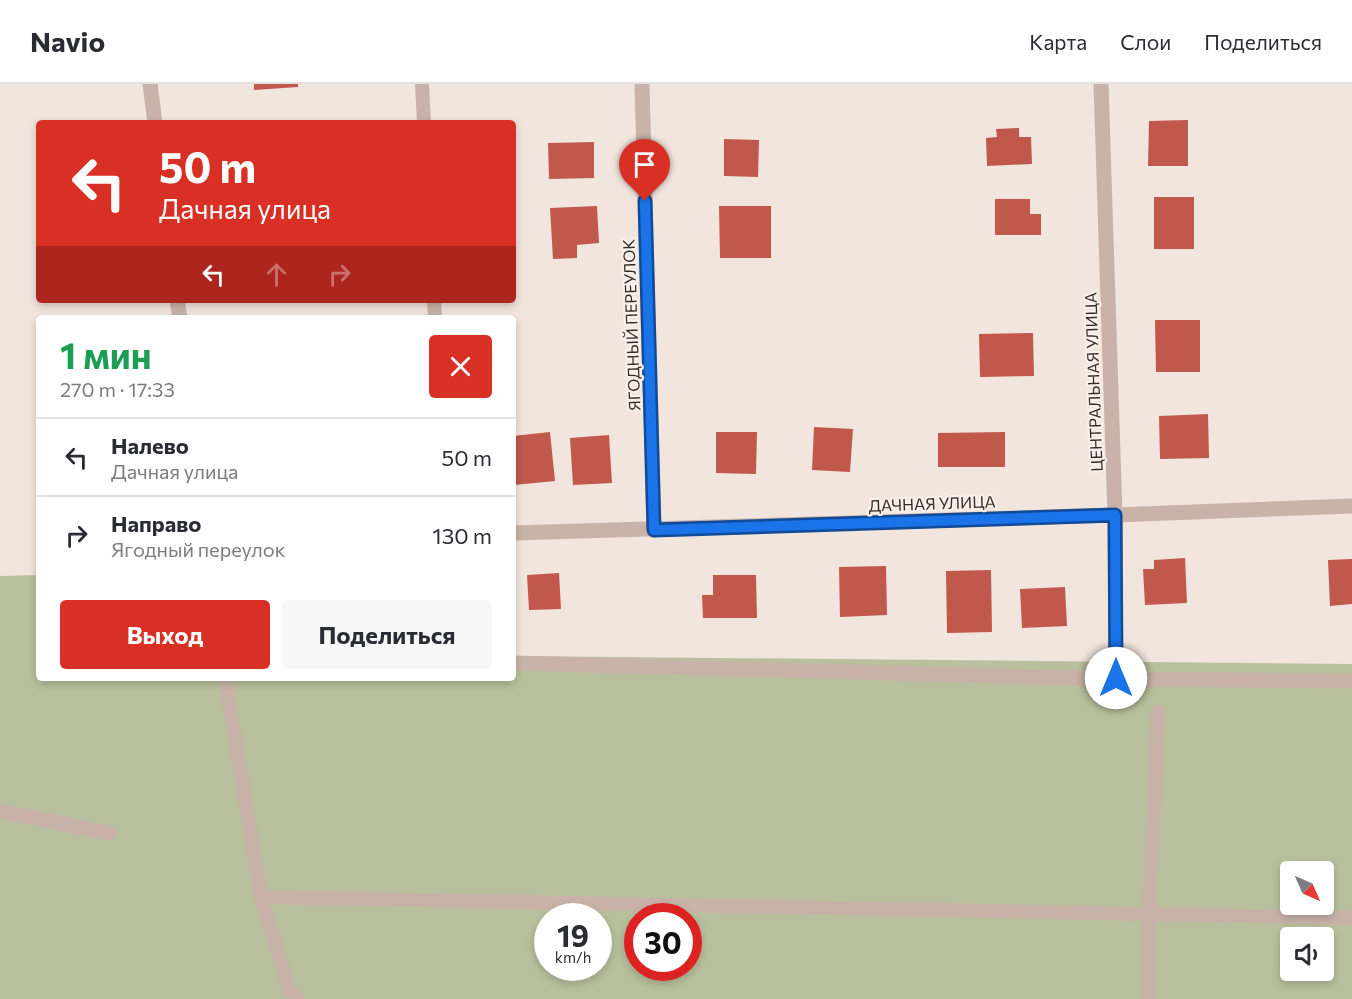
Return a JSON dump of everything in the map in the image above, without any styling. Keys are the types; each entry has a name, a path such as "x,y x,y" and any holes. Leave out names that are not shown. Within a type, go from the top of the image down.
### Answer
{"street":[{"path":"150,84 155,120"},
{"name":"ЯГОДНЫЙ ПЕРЕУЛОК","path":"642,84 654,530"},
{"name":"ЦЕНТРАЛЬНАЯ УЛИЦА","path":"1101,84 1115,515 1116,678"},
{"name":"ДАЧНАЯ УЛИЦА","path":"516,533 1352,506"},
{"path":"516,663 1116,678 1352,681"},
{"path":"0,811 109,833"}],"lane":[{"path":"422,84 424,120"},
{"path":"225,681 261,897 289,989 298,999"},
{"path":"1149,999 1149,913 1158,712"},
{"path":"261,897 1352,918"}],"green space":[{"path":"36,575 36,681 516,681 516,656 1352,664 1352,999 0,999 0,576"}],"building":[{"path":"254,84 298,84 298,87 254,90"},
{"path":"1188,120 1188,166 1148,166 1149,121"},
{"path":"1019,128 1019,137 1031,137 1032,164 987,166 986,138 997,137 996,129"},
{"path":"724,139 759,140 758,177 724,176"},
{"path":"594,142 594,178 549,179 548,143"},
{"path":"1154,197 1194,197 1194,249 1154,249"},
{"path":"995,199 1030,199 1030,214 1041,214 1041,235 995,235"},
{"path":"597,206 599,243 577,245 577,258 553,259 550,208"},
{"path":"719,206 771,206 771,258 720,258"},
{"path":"1155,320 1200,320 1200,372 1156,372"},
{"path":"1033,333 1034,376 980,377 979,334"},
{"path":"1208,414 1209,458 1160,459 1159,416"},
{"path":"814,427 853,429 850,472 812,470"},
{"path":"550,432 555,481 516,485 516,436"},
{"path":"716,432 757,432 756,474 716,473"},
{"path":"1005,432 1005,467 938,467 938,433"},
{"path":"609,435 612,483 573,485 570,438"},
{"path":"1185,558 1187,603 1145,605 1143,569 1154,569 1154,560"},
{"path":"1352,559 1352,604 1330,606 1328,560"},
{"path":"886,566 887,615 840,617 839,567"},
{"path":"991,570 992,632 947,633 946,571"},
{"path":"559,573 561,609 529,610 527,575"},
{"path":"713,575 756,575 757,618 703,618 702,595 713,595"},
{"path":"1065,587 1067,626 1022,628 1020,589"}],"route":[{"path":"645,201 654,530 1115,515 1116,678"}]}
